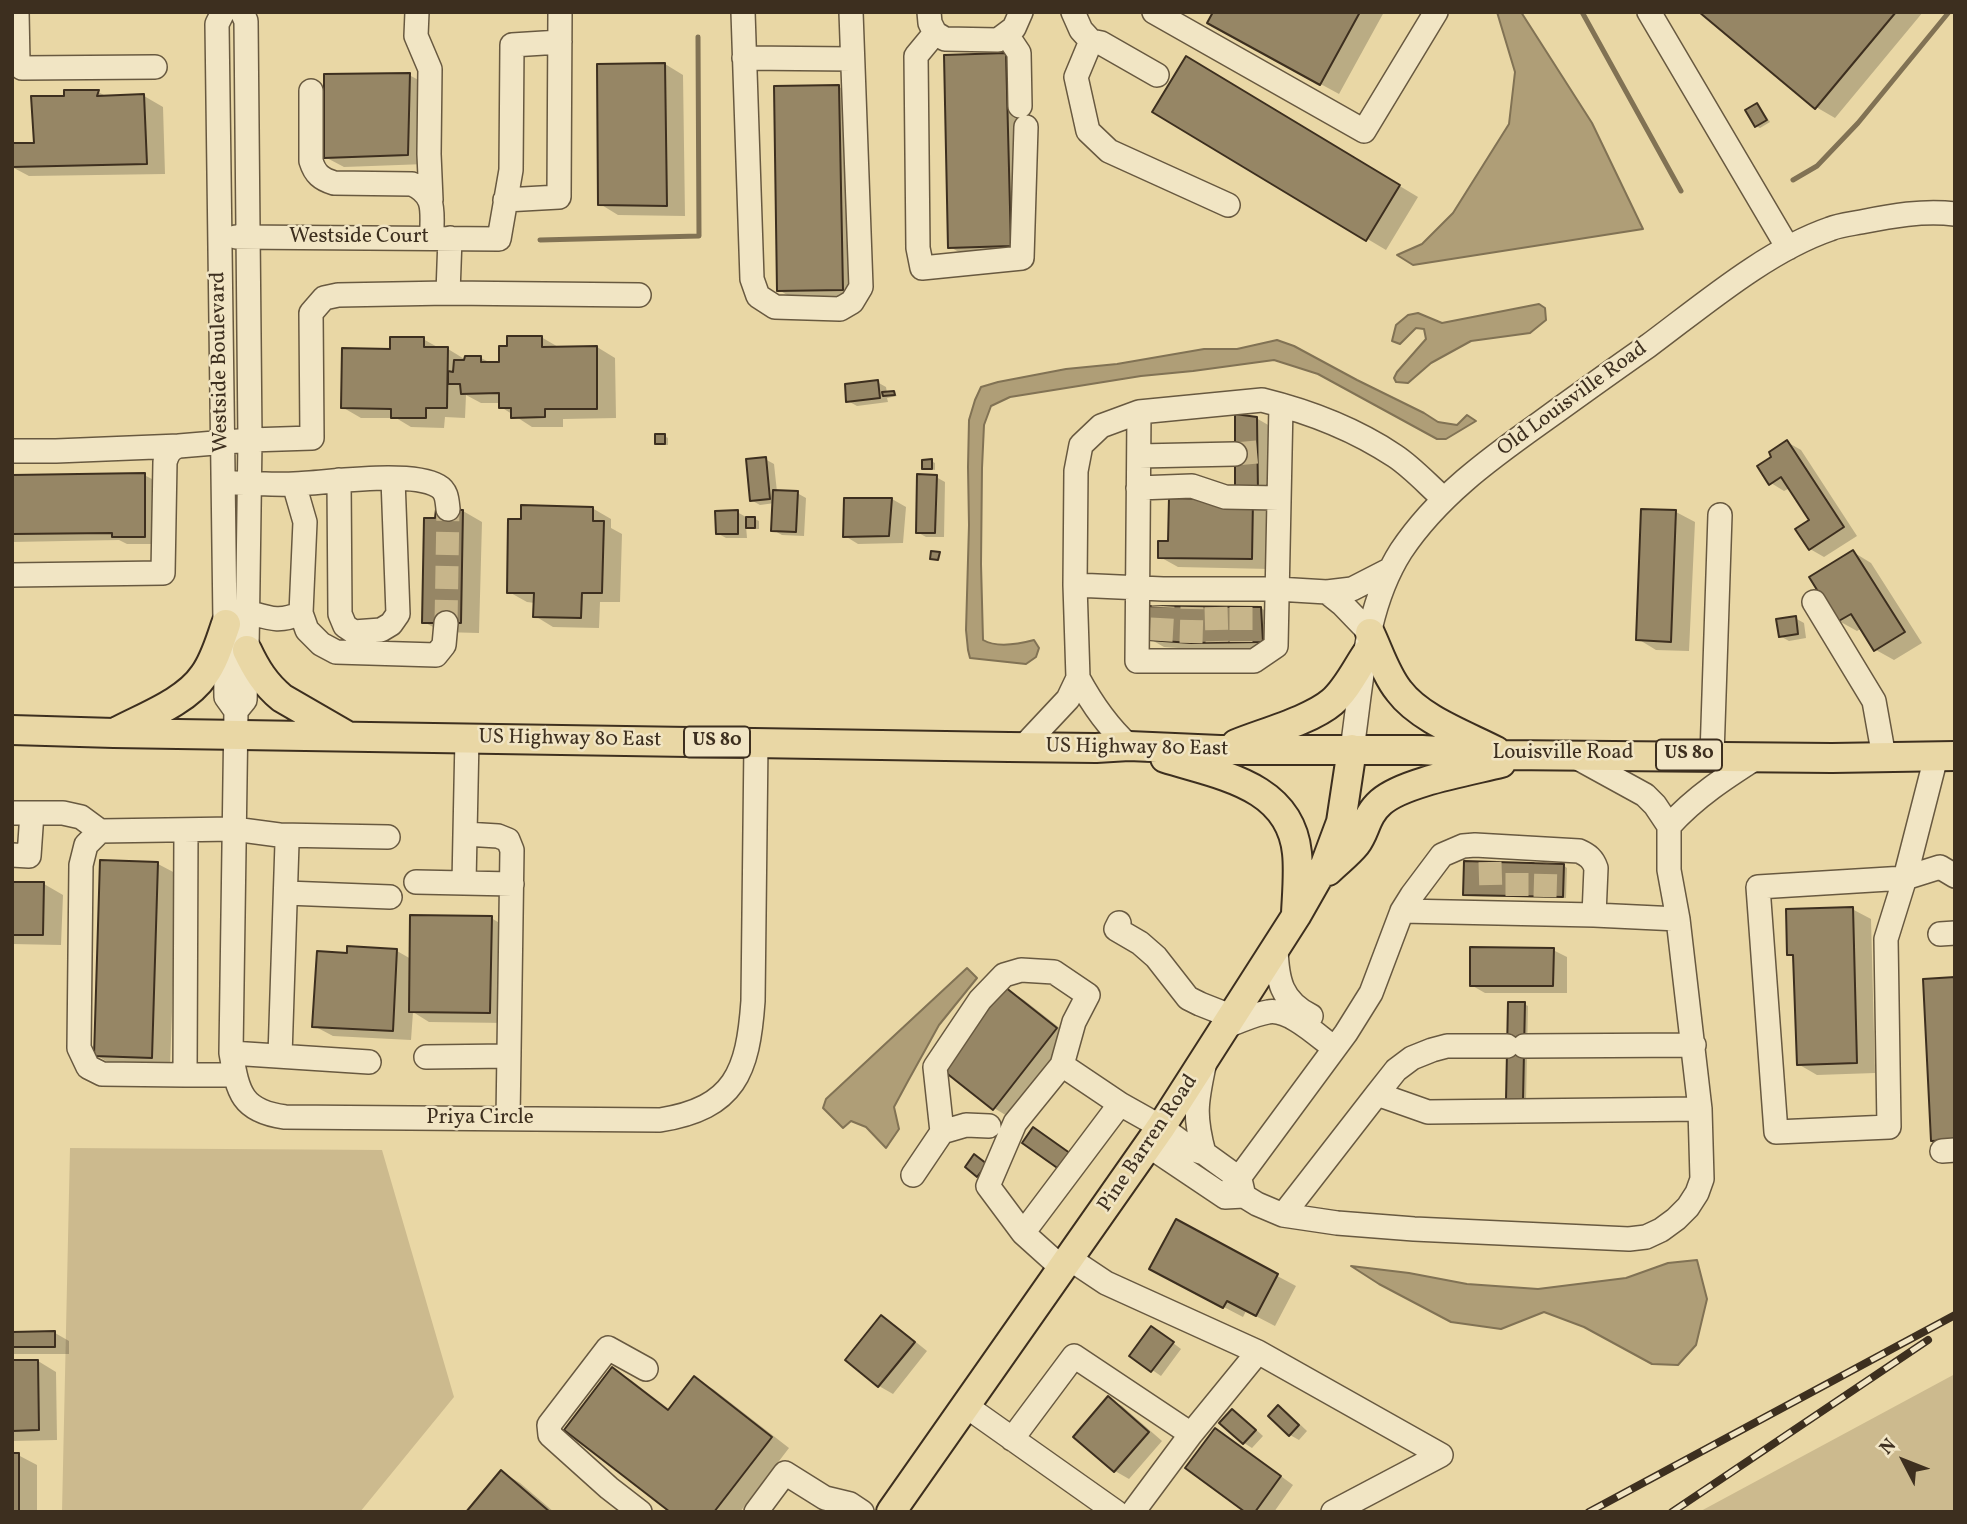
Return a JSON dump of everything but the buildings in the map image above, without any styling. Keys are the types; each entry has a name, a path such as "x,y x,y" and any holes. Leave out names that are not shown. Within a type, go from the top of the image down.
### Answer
{"main road":[{"path":"114,733 175,701 197,685 237,618"},
{"path":"1220,750 1303,718 1330,704 1347,684 1368,643 1406,700 1429,716 1504,755"},
{"path":"247,650 258,673 273,691 348,736"},
{"name":"US Highway 80 East","path":"12,730 114,733 236,723 348,736 1096,748 1129,746 1220,750 1422,750"},
{"path":"1129,746 1254,787 1274,802 1288,821 1297,851 1296,916"},
{"name":"Pine Barren Road","path":"891,1512 1155,1137 1296,916 1325,865 1341,822 1352,750"},
{"name":"Louisville Road","path":"1422,750 1504,755 1946,757"},
{"path":"1314,885 1357,843 1371,812 1395,792 1535,755"}],"street":[{"path":"17,12 18,62 22,68 155,67"},
{"name":"Westside Boulevard","path":"223,12 217,24 223,482 237,618 247,650 245,700 236,723"},
{"name":"Westside Boulevard","path":"236,723 226,697 237,618 249,483 250,440 246,21 242,12"},
{"path":"417,12 416,36 430,69 431,200 441,238 449,293"},
{"path":"560,12 560,42 559,197 505,200 511,170 512,45 560,42"},
{"path":"743,12 752,279 758,296 775,307 839,309 852,302 861,288 850,12"},
{"path":"1007,35 1019,53 1023,117 1022,258 922,268 918,248 916,56 932,22 945,39 998,40 1014,28 1021,12"},
{"path":"1073,12 1081,30 1091,41 1101,43 1157,75"},
{"path":"1165,15 1364,131 1436,12"},
{"path":"1649,12 1788,248"},
{"path":"1091,41 1076,77 1088,131 1109,151 1228,205"},
{"path":"744,58 852,59"},
{"path":"311,91 311,161 314,170 322,179 334,183 412,184 423,189 431,200"},
{"name":"Westside Court","path":"219,237 499,239 505,200"},
{"name":"Old Louisville Road","path":"1352,750 1375,610 1391,569 1411,537 1444,499 1473,472 1757,267 1788,248 1830,229 1879,218 1938,212 1955,214"},
{"path":"12,451 178,446 312,438 311,313 324,298 338,295 449,293 639,295"},
{"path":"1129,746 1110,728 1078,678 1075,586 1076,471 1081,445 1101,426 1139,412 1262,400 1336,424 1396,457 1444,499"},
{"path":"1257,453 1281,405"},
{"path":"1139,412 1136,661 1160,651 1241,652 1254,661 1276,646 1279,498 1257,453"},
{"path":"12,575 163,573 165,462 167,454 178,446"},
{"path":"1139,456 1257,453"},
{"path":"339,480 340,614 345,626 354,632 381,630 391,624 398,614 393,479"},
{"path":"223,482 293,484 339,480 421,480 438,486 445,492 448,509"},
{"path":"293,484 305,522 301,613 307,630 321,644 337,652 436,655 444,645 446,623"},
{"path":"1139,488 1192,486 1225,497 1279,498"},
{"path":"1712,755 1720,514"},
{"path":"1075,586 1137,588 1163,598 1241,598 1277,589 1327,592 1352,589 1391,569"},
{"path":"1327,592 1342,604 1368,643"},
{"path":"1814,602 1874,701 1884,757"},
{"path":"237,618 276,620 301,613"},
{"path":"1023,747 1068,699 1078,678"},
{"path":"233,1064 236,723"},
{"path":"464,883 467,738"},
{"name":"Priya Circle","path":"233,1064 237,1087 245,1098 256,1109 285,1117 660,1120 685,1116 706,1108 724,1094 737,1075 745,1058 751,1032 756,743"},
{"path":"1062,1065 1120,1104 1155,1137 1257,1204 1283,1215 1337,1223 1414,1229 1629,1239 1646,1237 1661,1230 1688,1206 1702,1179 1700,1109 1678,919 1669,870 1669,826 1645,795 1571,755"},
{"path":"1669,826 1683,810 1709,789 1759,756"},
{"path":"1946,757 1905,878 1886,939 1889,1127 1776,1132 1758,887 1905,878 1940,867 1955,876"},
{"path":"12,855 29,856 22,813 63,813 82,817 100,831 234,829 279,835 388,837"},
{"path":"185,1075 186,830"},
{"path":"100,831 86,845 81,865 79,1048 88,1067 102,1074 185,1075 281,1056 369,1062"},
{"path":"465,834 498,836 508,840 512,850 508,1119"},
{"path":"279,835 287,843 281,1056"},
{"path":"1237,1191 1371,993 1402,911 1442,855 1463,846 1490,854 1545,856 1578,851 1587,855 1596,868 1594,915"},
{"path":"416,882 512,884"},
{"path":"286,893 390,897"},
{"path":"1402,911 1491,904 1545,905 1594,915 1678,919"},
{"path":"1119,923 1116,929 1140,943 1156,957 1188,998 1229,1022 1268,1012 1280,1012 1340,1040"},
{"path":"1276,948 1281,984 1293,1005 1340,1040"},
{"path":"942,1132 935,1067 980,1000 1004,975 1021,970 1054,972 1088,995 1074,1022 1062,1065 1014,1124 988,1186 1023,1233 1066,1264 1258,1352 1441,1455 1333,1512"},
{"path":"1283,1215 1396,1070 1412,1058 1447,1046 1694,1045"},
{"path":"426,1056 509,1056"},
{"path":"1206,1058 1196,1109 1197,1125 1204,1153 1237,1191"},
{"path":"1377,1094 1428,1112 1700,1109"},
{"path":"1023,1233 1120,1104"},
{"path":"913,1175 942,1132 966,1125 989,1126"},
{"path":"1155,1137 1204,1153"},
{"path":"640,1512 550,1435 549,1425 608,1348 646,1369"},
{"path":"1133,1512 1191,1434 1258,1352"},
{"path":"1012,1439 1074,1356 1191,1434"},
{"path":"966,1406 1116,1512"},
{"path":"756,1512 785,1473 820,1505 849,1504 862,1512"}],"shaded area":[{"path":"1497,12 1521,12 1592,123 1643,229 1413,265 1397,255 1422,244 1453,213 1509,124 1515,72"},
{"path":"1539,304 1545,308 1546,320 1530,333 1471,341 1431,363 1408,383 1396,382 1394,378 1397,372 1426,339 1424,329 1416,328 1400,344 1392,341 1396,325 1408,315 1418,313 1442,323"},
{"path":"1277,340 1294,346 1438,422 1457,425 1467,415 1476,421 1446,439 1437,439 1318,374 1274,360 1141,376 1010,397 991,406 984,425 981,564 983,640 1001,645 1034,640 1039,648 1036,657 1026,664 970,658 966,630 969,420 981,387 1066,369 1117,364 1204,349 1237,349"},
{"path":"967,968 977,978 939,1025 894,1107 899,1129 886,1148 866,1127 851,1121 843,1128 823,1108 826,1099"},
{"path":"70,1148 382,1150 454,1397 360,1512 62,1512"},
{"path":"1697,1260 1707,1299 1696,1345 1678,1365 1652,1364 1584,1327 1544,1312 1501,1329 1451,1322 1351,1266 1467,1284 1538,1289 1626,1278 1668,1263"},
{"path":"1955,1374 1955,1512 1699,1512"}],"waterway":[{"path":"1582,12 1681,191"},
{"path":"1793,180 1817,166 1858,123 1949,12"},
{"path":"540,240 699,236 698,37"}],"tunnel":[{"path":"1235,454 1257,452"},
{"path":"446,623 448,509"},
{"path":"1161,641 1163,606"},
{"path":"1191,643 1192,607"},
{"path":"1216,607 1217,642"},
{"path":"1241,607 1241,642"},
{"path":"1490,862 1491,895"},
{"path":"1517,862 1517,896"},
{"path":"1545,897 1546,863"}],"railway":[{"path":"1589,1512 1955,1315"},
{"path":"1672,1512 1928,1340"}]}
